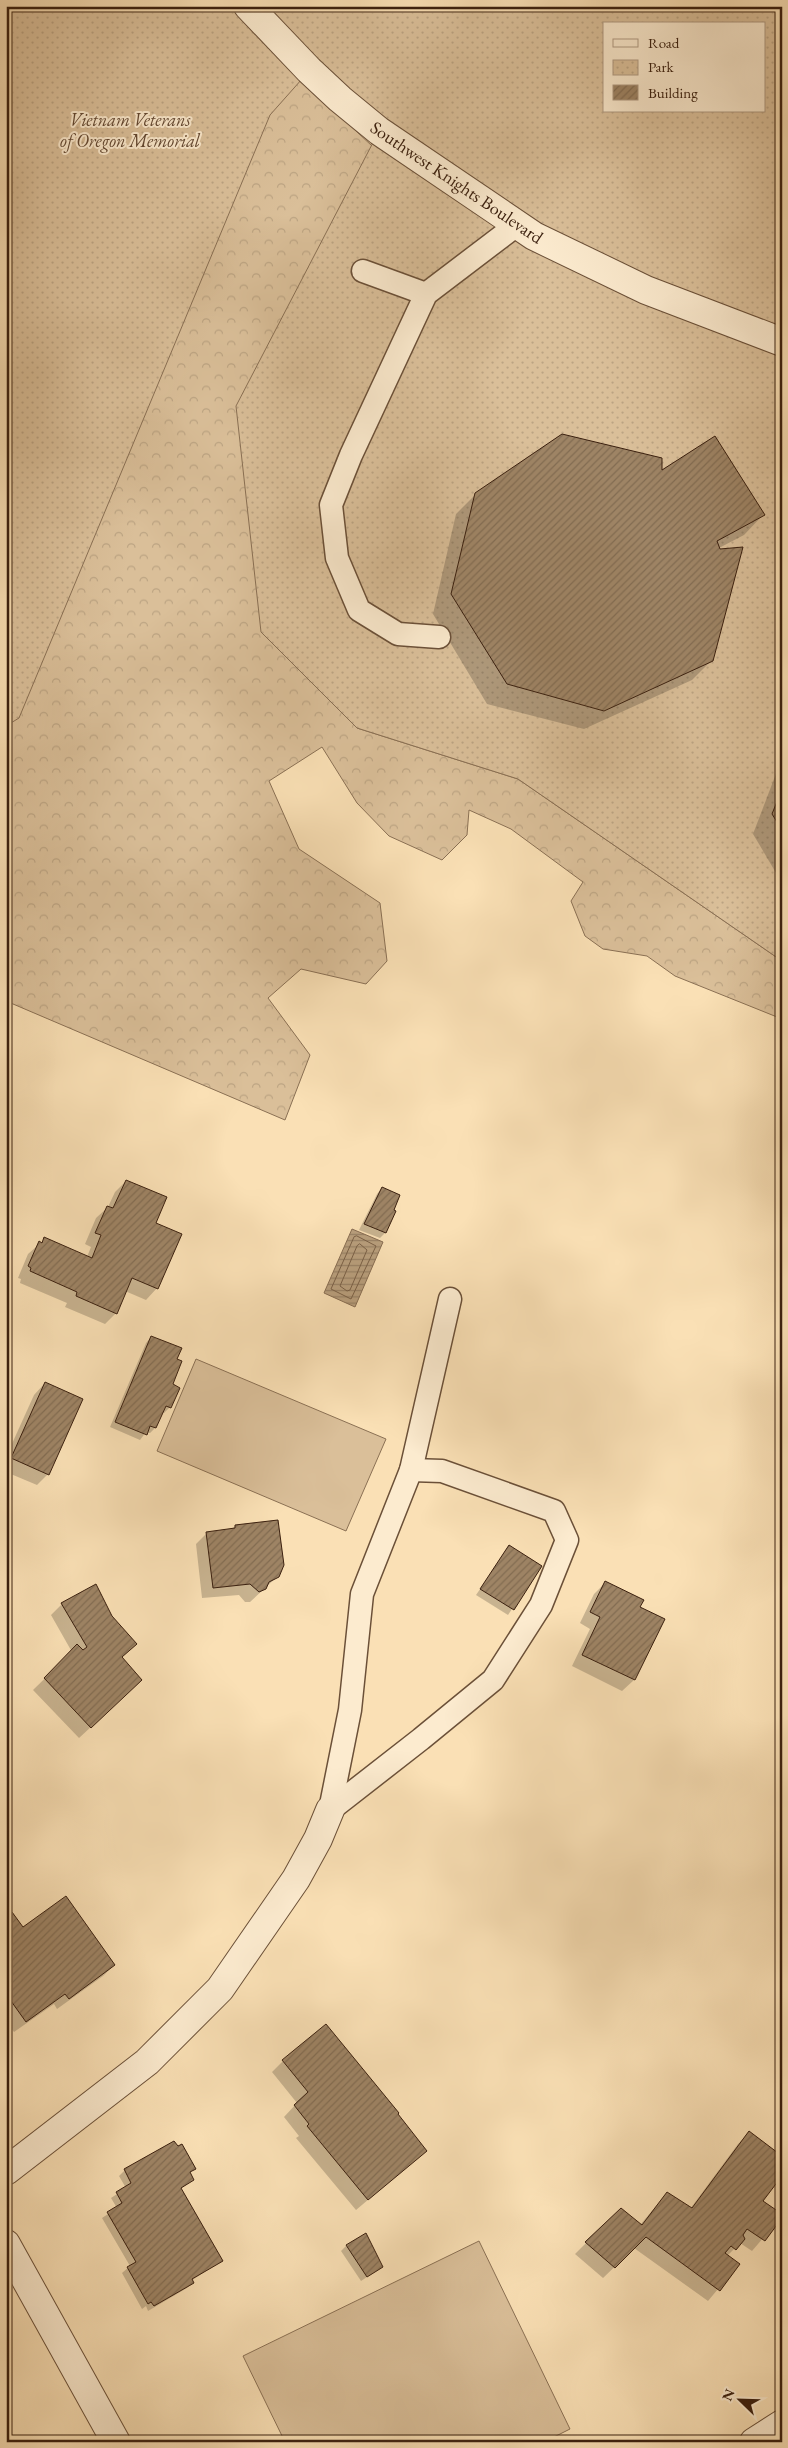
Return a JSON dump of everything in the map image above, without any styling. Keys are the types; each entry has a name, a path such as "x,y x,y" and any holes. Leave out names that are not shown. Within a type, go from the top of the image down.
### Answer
{"street":[{"name":"Southwest Knights Boulevard","path":"248,6 310,70 356,112 416,157 534,236 646,290 782,342"},
{"path":"6,2171 147,2062 220,1989 296,1879 318,1839 330,1810"},
{"path":"6,2244 116,2442"},
{"path":"754,2442 782,2424"}],"lane":[{"path":"438,638 398,634 359,610 337,558 331,505 351,455 426,294 518,224"},
{"path":"363,271 426,294"},
{"path":"330,1810 350,1710 362,1594 412,1470 450,1299"},
{"path":"330,1810 421,1740 493,1680 541,1605 567,1540 554,1511 442,1471 412,1470"}],"green space":[{"name":"Vietnam Veterans of Oregon Memorial","path":"6,6 782,6 782,961 518,779 357,728 261,632 236,406 379,131 310,70 270,115 19,718 6,726"},
{"path":"223,6 372,146 336,215 357,728 518,779 782,961 782,1019 675,976 647,956 603,949 585,936 571,901 583,882 511,829 469,810 467,835 442,860 389,836 357,803 322,747 269,781 299,849 380,903 387,961 366,984 301,969 268,998 310,1055 285,1120 6,1001 6,640"},
{"path":"196,1359 386,1439 346,1531 157,1451"},
{"path":"479,2241 570,2429 544,2442 285,2442 243,2356"}],"water":[{"path":"352,1229 383,1242 355,1307 324,1293"}],"building":[{"path":"562,434 662,458 662,470 715,436 765,515 717,541 720,549 743,547 713,661 604,711 507,684 451,594 475,493"},
{"path":"782,789 782,830 772,814"},
{"path":"126,1180 167,1197 156,1223 182,1234 158,1289 132,1278 117,1314 76,1296 77,1292 30,1271 31,1268 28,1266 39,1241 42,1243 44,1237 92,1258 101,1235 95,1233 107,1206 113,1208"},
{"path":"382,1187 400,1195 394,1210 396,1211 386,1233 364,1224"},
{"path":"151,1336 182,1348 177,1359 182,1361 173,1384 180,1388 171,1408 166,1406 156,1428 150,1426 147,1435 115,1422"},
{"path":"45,1382 83,1399 49,1475 11,1458"},
{"path":"278,1520 284,1565 279,1577 269,1582 266,1589 259,1592 250,1584 213,1588 206,1532 235,1528 235,1525"},
{"path":"509,1545 542,1566 514,1610 480,1589"},
{"path":"605,1581 644,1600 640,1607 665,1619 635,1680 582,1655 600,1617 590,1612"},
{"path":"96,1584 112,1616 137,1644 122,1657 142,1680 91,1728 44,1678 77,1644 83,1650 87,1647 61,1603"},
{"path":"66,1896 115,1965 69,1999 65,1994 26,2022 6,1994 6,1980 10,1977 6,1972 6,1916 12,1912 23,1927"},
{"path":"326,2024 399,2113 427,2151 368,2200 307,2126 309,2124 294,2105 308,2092 282,2060"},
{"path":"749,2131 782,2156 782,2176 763,2201 782,2214 782,2218 765,2241 747,2229 743,2235 745,2239 736,2250 731,2246 725,2253 740,2264 720,2291 646,2237 615,2268 585,2242 621,2208 642,2225 667,2192 692,2208"},
{"path":"174,2141 178,2146 182,2144 196,2169 190,2172 194,2180 181,2188 223,2261 192,2279 194,2283 154,2306 151,2302 148,2304 127,2267 136,2262 107,2212 122,2203 116,2192 131,2183 124,2169"},
{"path":"366,2233 383,2267 367,2277 346,2245"}]}
